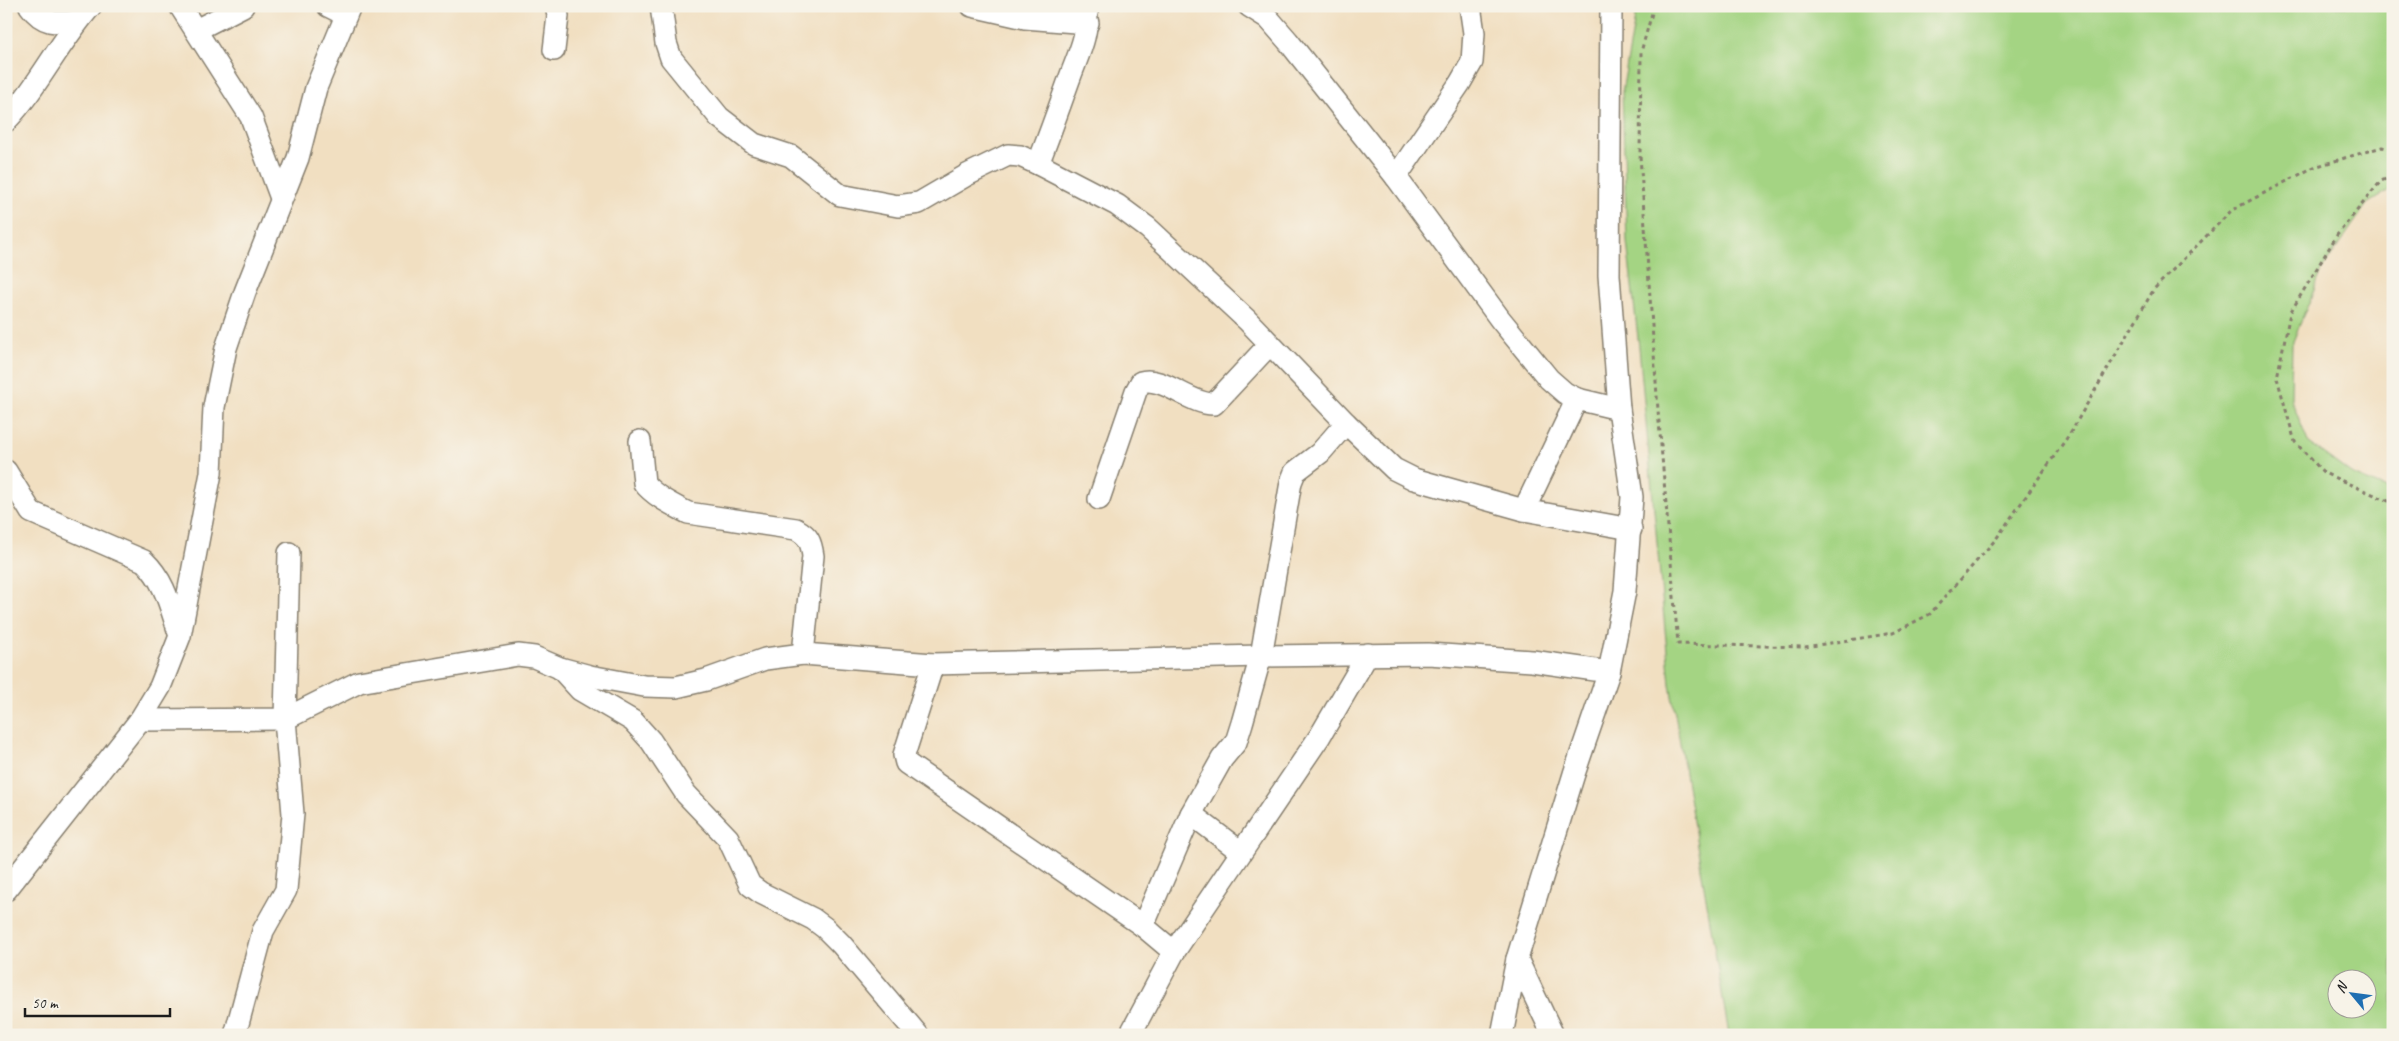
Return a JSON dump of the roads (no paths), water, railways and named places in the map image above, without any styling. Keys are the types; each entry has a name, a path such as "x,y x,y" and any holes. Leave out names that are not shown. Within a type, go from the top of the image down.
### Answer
{"street":[{"path":"30,6 36,15 46,22 56,24 85,13"},
{"path":"180,6 251,117 281,198"},
{"path":"196,30 243,6"},
{"path":"554,50 558,16 556,6"},
{"path":"661,6 666,43 671,58 720,117 754,144 791,156 840,196 898,206 919,202 1008,155 1020,156 1117,205 1148,228 1270,344 1346,423 1394,469 1414,479 1524,510 1631,529"},
{"path":"972,6 1025,18 1088,15 1082,50 1038,164"},
{"path":"1249,6 1268,18 1396,177 1500,319 1543,372 1565,393 1577,399 1619,410"},
{"path":"1396,177 1460,83 1472,62 1474,33 1470,6"},
{"path":"1502,1035 1517,959 1574,774 1609,672 1625,591 1632,497 1619,410 1610,275 1611,6"},
{"path":"6,890 140,720 160,687 180,636 211,473 214,407 226,348 245,292 298,158 316,88 341,9"},
{"path":"6,122 24,102 85,13"},
{"path":"1100,499 1136,391 1141,382 1153,381 1204,403 1214,404 1270,344"},
{"path":"1524,510 1577,399"},
{"path":"1143,926 1191,814 1222,759 1236,742 1261,656 1291,482 1295,472 1320,453 1346,423"},
{"path":"640,440 644,483 649,489 674,505 688,513 796,529 811,540 813,556 803,654"},
{"path":"6,471 31,512 144,561 157,573 180,636"},
{"path":"235,1035 263,931 286,890 293,814 285,719 289,553"},
{"path":"140,720 285,719 359,682 518,655 534,657 560,668 590,676 644,686 676,687 706,680 766,659 803,654 933,664 1428,654 1532,661 1609,672"},
{"path":"1130,1035 1174,952 1320,736 1368,654"},
{"path":"933,664 904,755 906,763 1143,926 1174,952"},
{"path":"560,668 580,690 633,721 651,741 686,794 728,838 750,885 761,893 813,919 825,928 841,944 918,1035"},
{"path":"1191,814 1241,852"},
{"path":"1517,959 1553,1035"}]}
